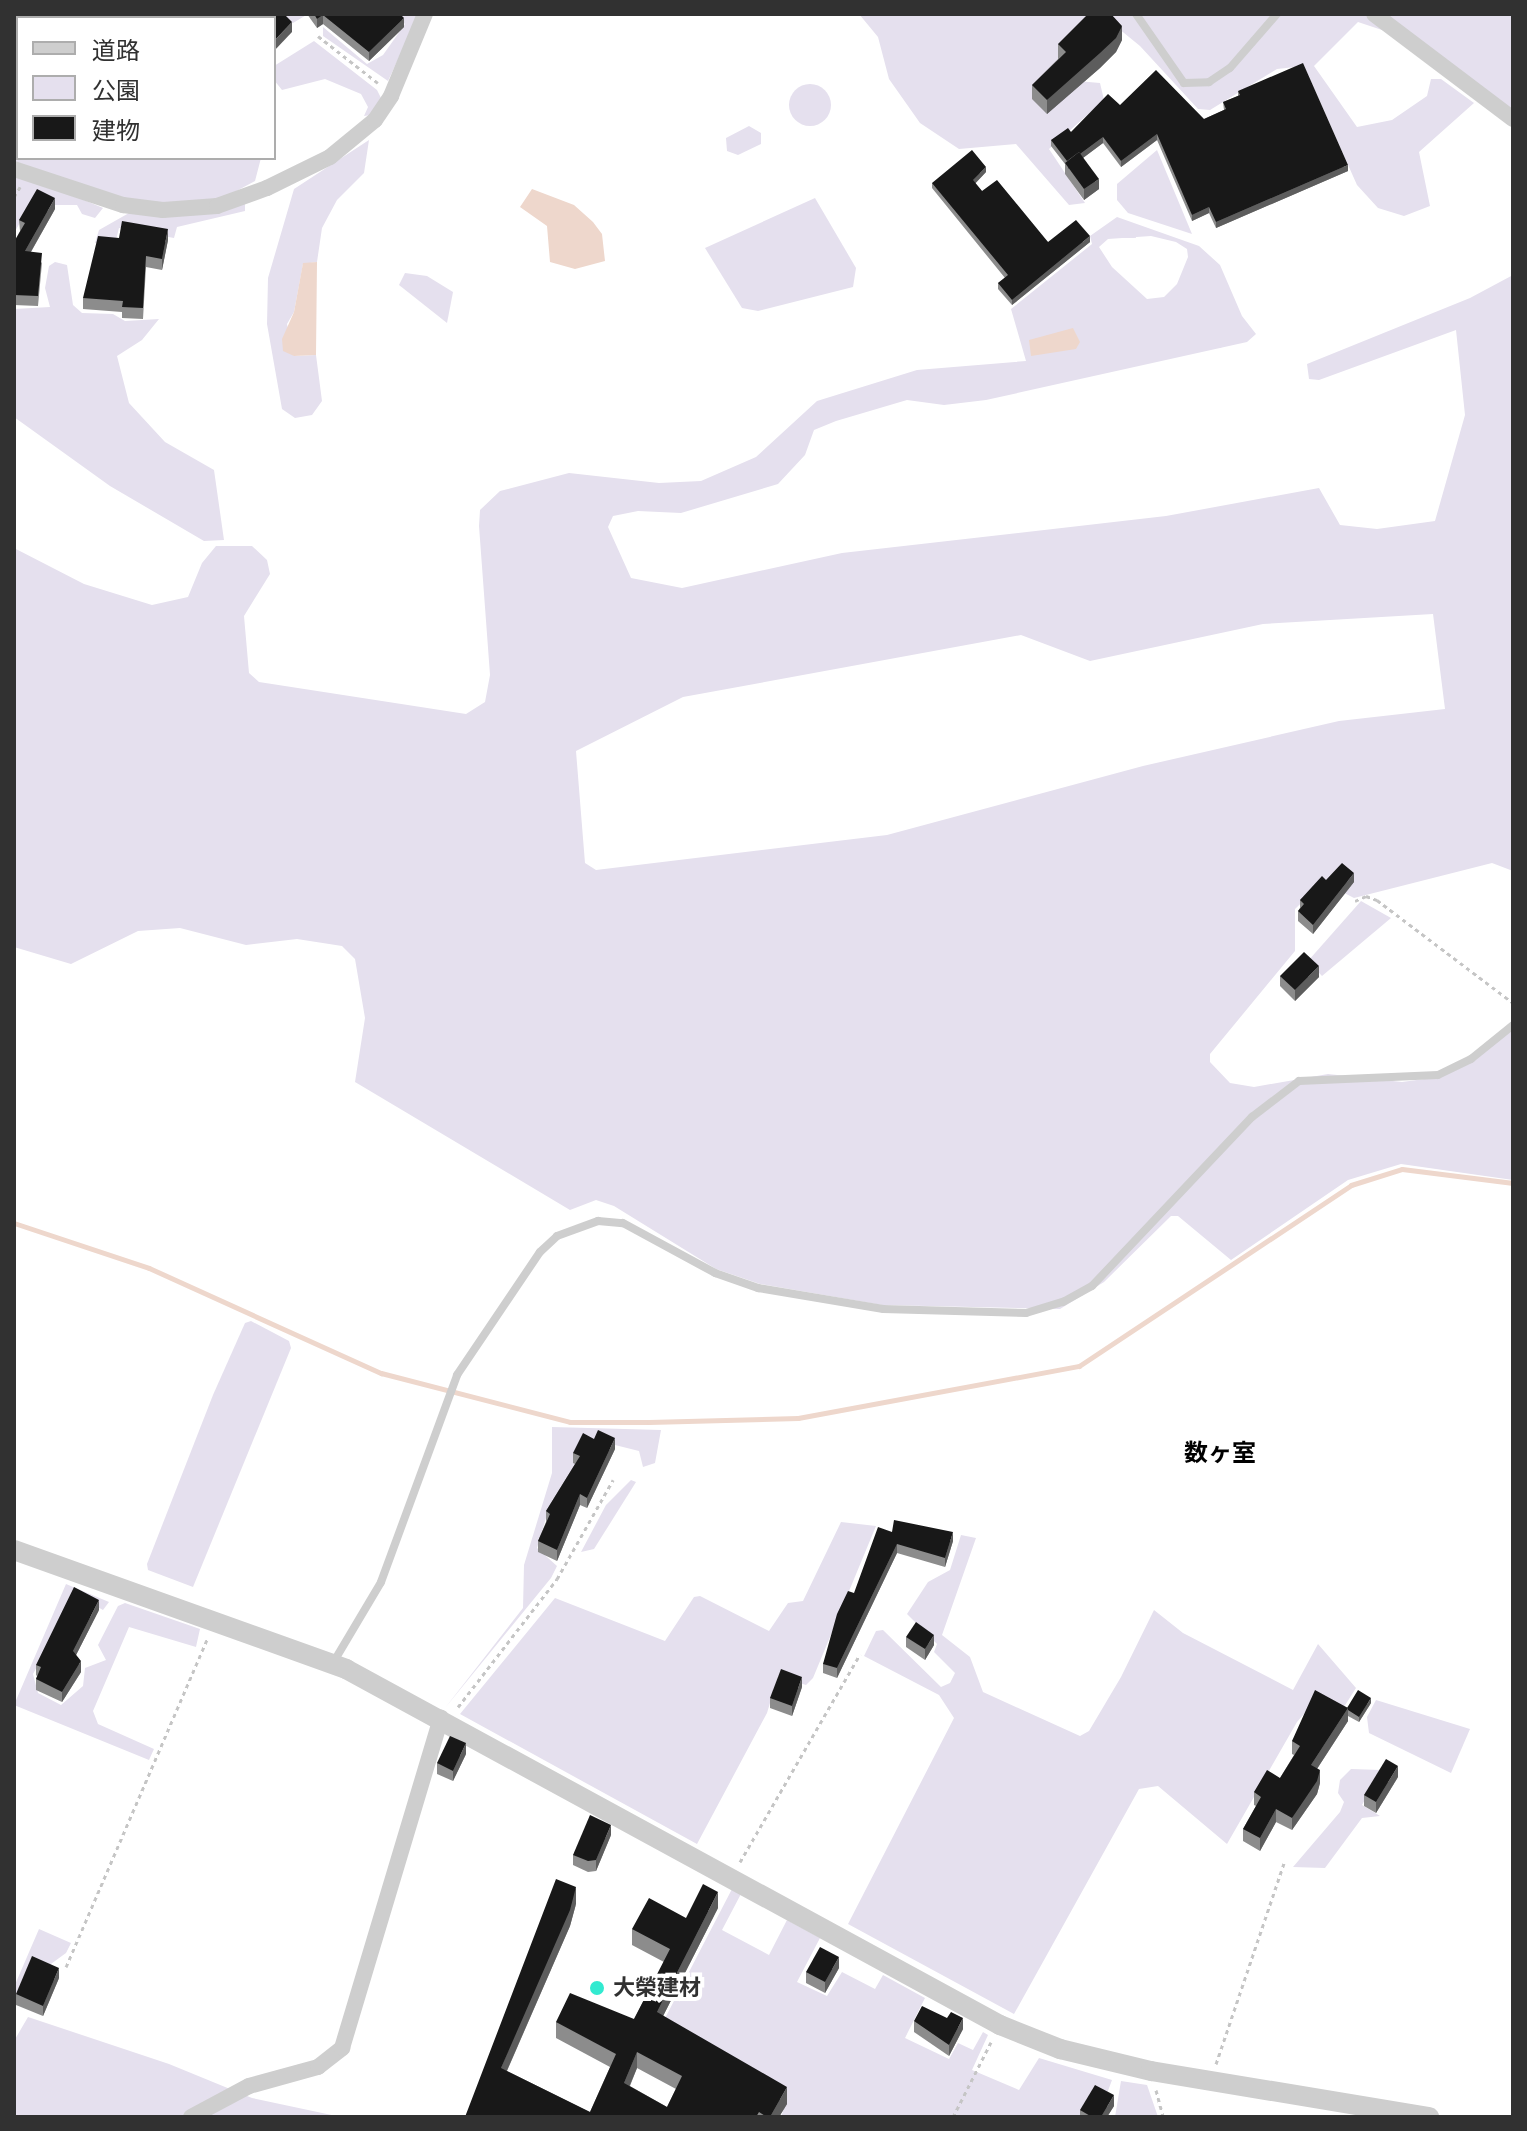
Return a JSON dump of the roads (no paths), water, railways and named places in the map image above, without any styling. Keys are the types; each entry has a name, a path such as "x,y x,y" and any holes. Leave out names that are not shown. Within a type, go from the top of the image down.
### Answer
{"street":[{"path":"14,169 123,205 163,210 217,206 330,157 358,139 392,93 425,14"},
{"path":"1374,14 1513,119"},
{"path":"14,1550 332,1663 732,1876 1000,2025 1060,2049 1151,2071 1429,2117"},
{"path":"191,2117 249,2086 318,2067 342,2048 444,1720"}],"lane":[{"path":"1136,14 1184,83 1209,82 1230,68 1277,14"},
{"path":"332,1663 381,1582 457,1375 540,1252 557,1236 598,1221 623,1223 715,1273 758,1288 883,1309 1026,1313 1063,1302 1092,1286 1252,1117 1299,1081 1438,1075 1471,1059 1513,1025"}],"waterway":[{"path":"14,1223 149,1268 381,1373 570,1422 649,1422 798,1418 1079,1366 1351,1185 1402,1169 1513,1183"}],"place":[{"name":"大榮建材","path":"597,1988"}],"district":[{"name":"数ヶ室","path":"1220,1453"}]}
